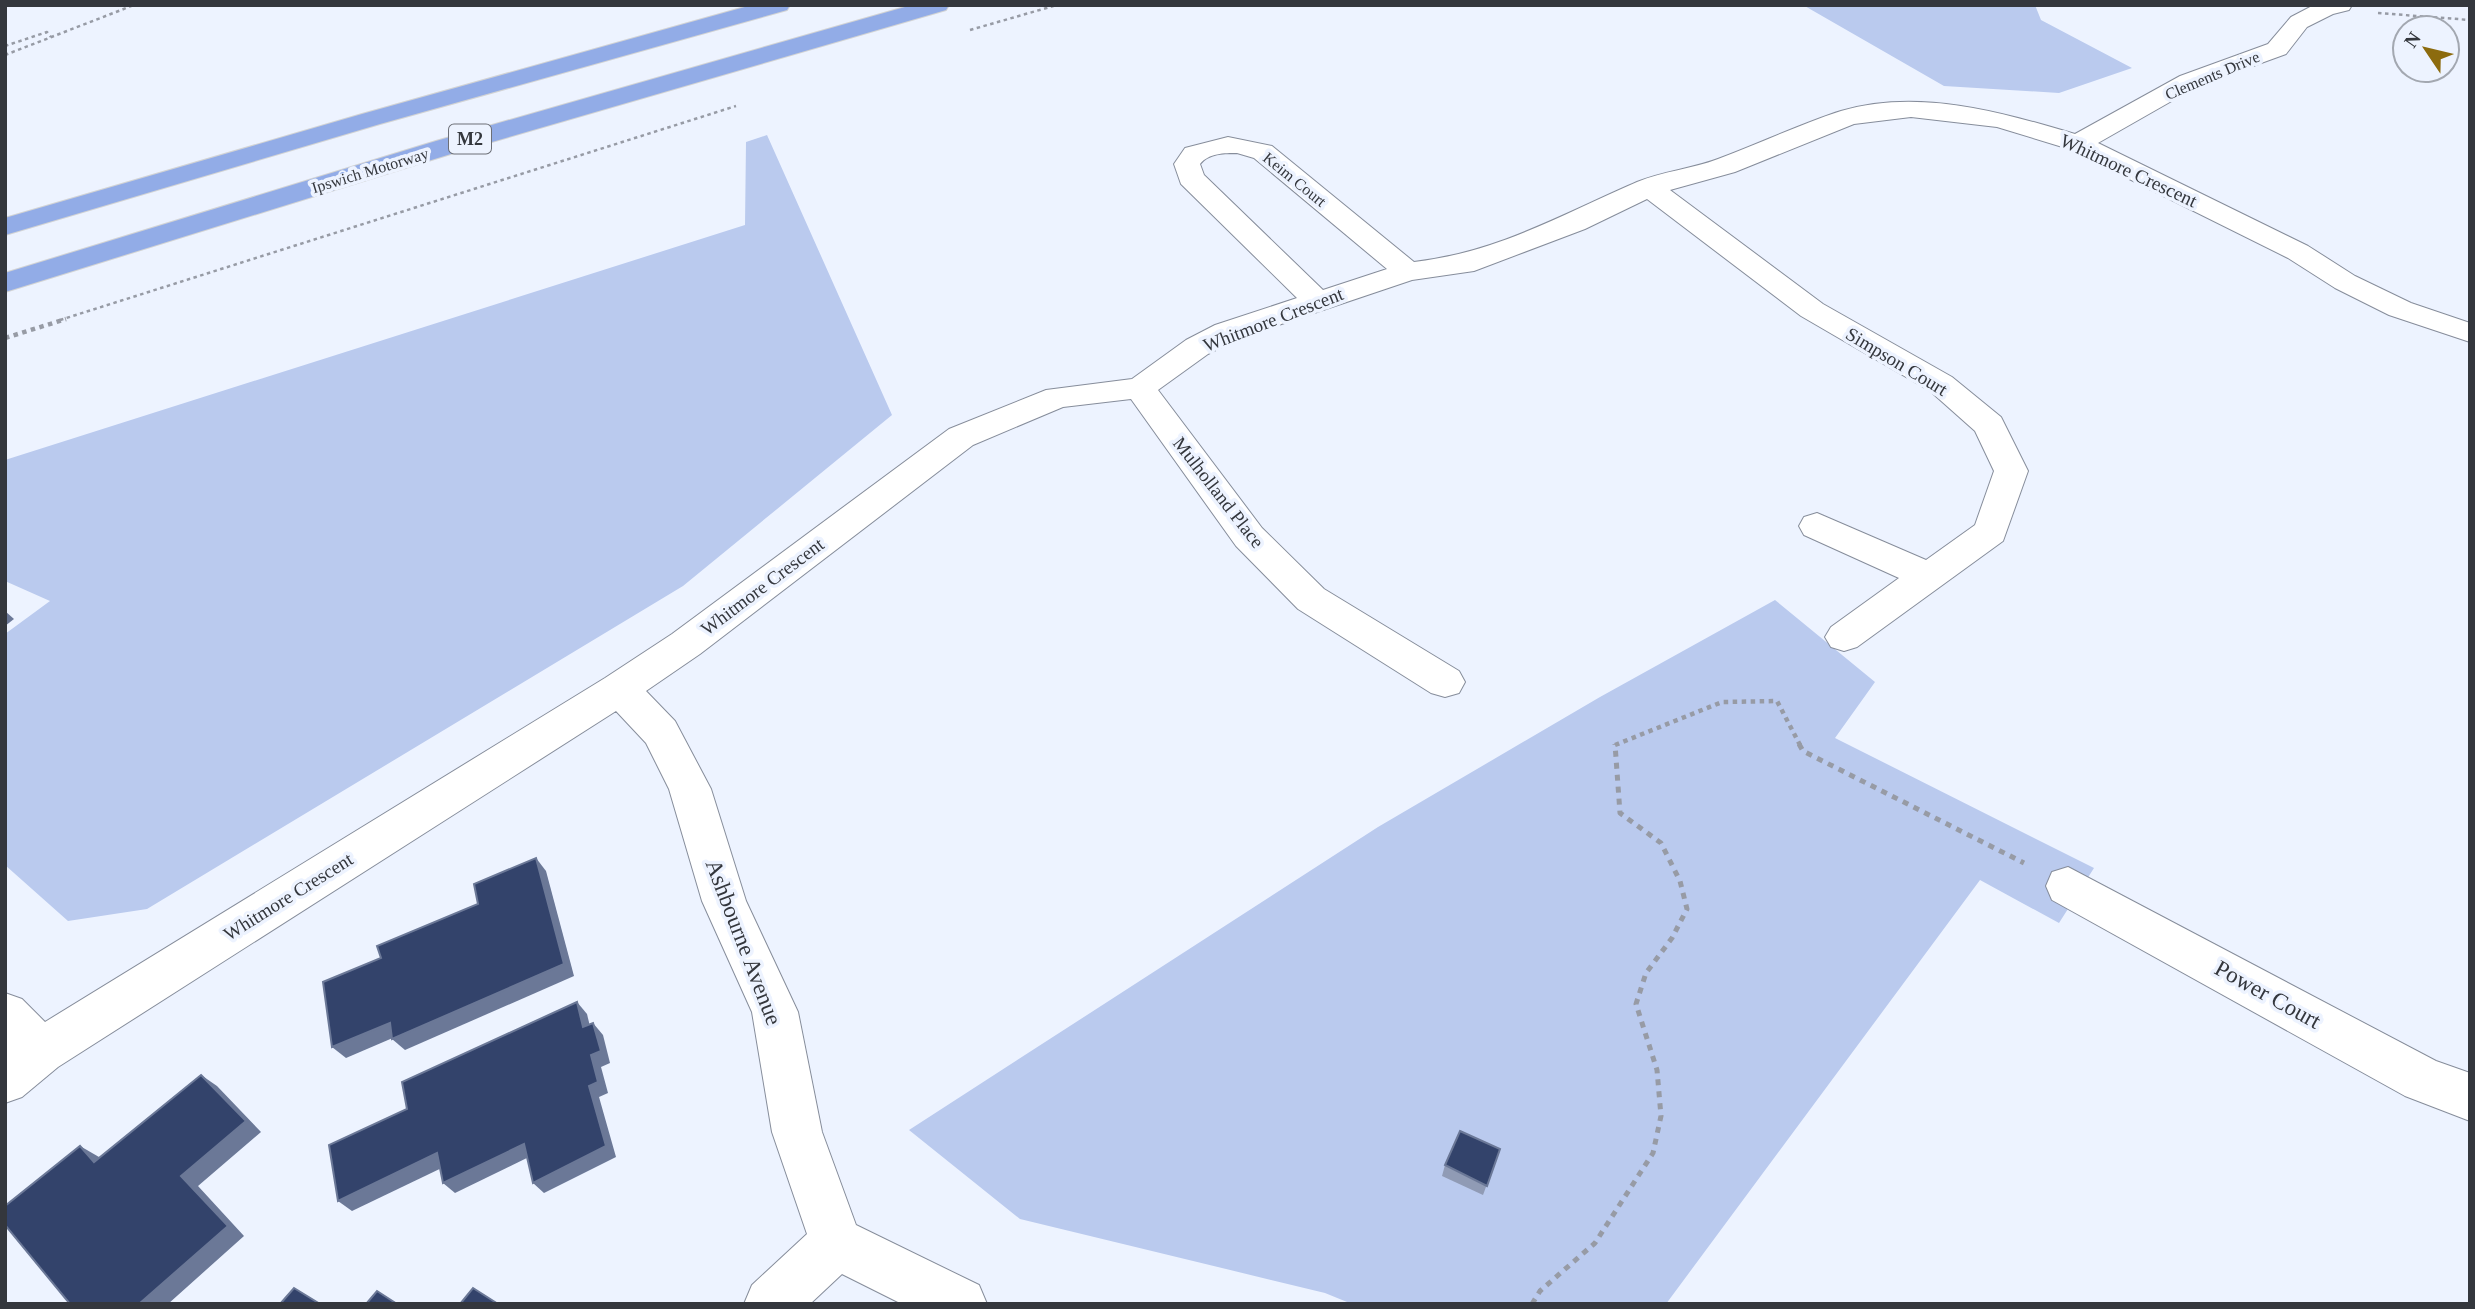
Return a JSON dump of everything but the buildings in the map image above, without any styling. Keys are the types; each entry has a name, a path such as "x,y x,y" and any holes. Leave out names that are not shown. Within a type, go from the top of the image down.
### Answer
{"highway":[{"name":"M2","path":"5,227 384,115 779,5"},
{"name":"Ipswich Motorway","path":"5,283 445,147 938,5"}],"street":[{"name":"Clements Drive","path":"2078,143 2189,81 2277,48 2300,22 2329,6"},
{"name":"Whitmore Crescent","path":"5,1080 41,1051 619,689 686,644 961,437 1057,397 1140,388 1197,347 1226,332 1316,300 1408,272 1464,265 1575,223 1649,187 1725,166 1849,117 1911,109 2000,120 2078,143 2298,252 2356,287 2400,309 2470,333"},
{"name":"Keim Court","path":"1316,300 1191,178 1188,164 1194,154 1229,144 1248,146 1263,152 1408,272"},
{"name":"Simpson Court","path":"1649,187 1812,310 1941,384 1989,425 2011,471 1990,532 1844,637"},
{"name":"Mulholland Place","path":"1140,388 1249,537 1311,599 1445,682"},
{"path":"1817,526 1928,576"},
{"name":"Ashbourne Avenue","path":"619,689 661,732 690,789 724,901 775,1012 797,1132 836,1243"},
{"name":"Power Court","path":"2068,886 2422,1079 2470,1097"},
{"path":"5,1015 41,1051"},
{"path":"771,1304 836,1243 960,1304"}],"path":[{"path":"5,55 134,5"},
{"path":"967,30 1057,5"},
{"path":"5,46 47,32 51,37"},
{"path":"5,338 744,103"},
{"path":"1532,1304 1540,1291 1595,1243 1653,1153 1661,1116 1657,1070 1636,1004 1646,973 1672,938 1687,909 1680,881 1661,843 1620,813 1615,743 1722,702 1777,701 1803,751 2068,886"}],"shaded area":[{"path":"1803,5 2035,5 2041,20 2132,68 2059,93 1944,86"},
{"path":"767,135 892,415 683,586 147,909 68,921 5,865 5,634 50,601 5,581 5,460 745,225 746,142"},
{"path":"1775,600 1875,682 1835,738 2094,868 2059,923 1980,880 1666,1304 1352,1304 1325,1293 1020,1219 909,1130 1378,827 1600,697"}]}
